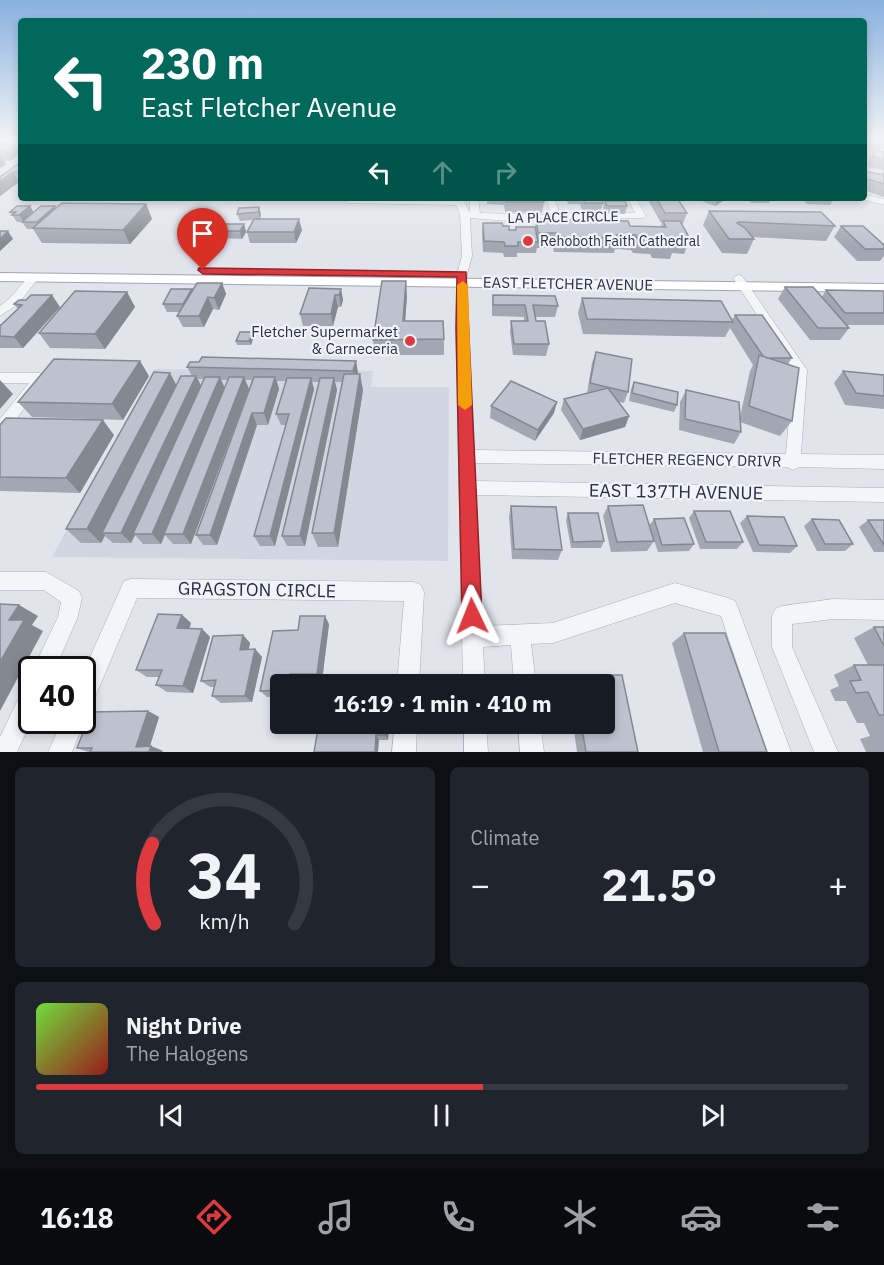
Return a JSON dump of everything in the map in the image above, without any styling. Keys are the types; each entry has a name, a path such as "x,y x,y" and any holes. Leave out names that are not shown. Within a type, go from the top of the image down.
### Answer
{"main road":[{"name":"EAST FLETCHER AVENUE","path":"0,269 33,274"},
{"name":"EAST FLETCHER AVENUE","path":"0,277 33,274 463,275 884,288"},
{"name":"EAST FLETCHER AVENUE","path":"741,282 884,278"}],"street":[{"path":"867,197 884,202"},
{"path":"404,201 460,202"},
{"path":"473,201 463,275 474,674"},
{"path":"552,201 556,216"},
{"name":"LA PLACE CIRCLE","path":"470,215 509,218 641,216 634,201"},
{"path":"460,202 470,215"},
{"path":"460,202 457,214 458,256 463,275"},
{"path":"0,322 12,309 15,300 33,274"},
{"path":"741,282 800,370 793,462"},
{"path":"0,312 15,300"},
{"path":"0,378 40,378 0,430"},
{"name":"FLETCHER REGENCY DRIVR","path":"467,456 884,462"},
{"name":"EAST 137TH AVENUE","path":"468,488 884,495"},
{"path":"0,581 46,581 72,598 67,619 50,656"},
{"name":"GRAGSTON CIRCLE","path":"96,669 131,588 414,592 409,674"},
{"path":"473,637 552,633 675,592 728,608 779,752"},
{"path":"826,752 782,647 782,616 833,609 884,610"},
{"path":"520,634 524,674"},
{"path":"5,752 18,725"},
{"path":"60,752 68,734"},
{"path":"404,752 405,734"},
{"path":"475,734 476,752"},
{"path":"530,734 532,752"}],"shaded area":[{"path":"154,369 373,371 371,387 449,387 448,561 52,557"}],"building":[{"path":"867,176 884,176 884,184 867,179"},
{"path":"506,201 544,202 506,202"},
{"path":"584,201 602,201 603,203 585,203"},
{"path":"605,201 625,201 627,206 607,206"},
{"path":"658,201 679,201 687,213 665,213"},
{"path":"62,203 146,204 123,230 33,228"},
{"path":"17,206 30,206 19,215 12,215 16,212 10,212"},
{"path":"41,206 55,206 37,222 22,222"},
{"path":"259,207 258,212 237,214 239,208"},
{"path":"709,211 821,212 835,226 739,222 737,223 745,228 754,239 729,239"},
{"path":"254,219 299,219 294,232 247,232"},
{"path":"536,219 628,221 630,226 666,227 663,221 680,221 690,239 673,238 675,244 657,243 655,239 637,238 636,235 617,235 618,238 556,237 556,233 538,233"},
{"path":"483,223 502,223 503,226 509,226 509,230 516,230 516,227 535,227 538,242 518,242 518,246 505,246 504,242 484,241"},
{"path":"223,224 244,224 240,231 219,231"},
{"path":"841,226 863,226 884,245 884,249 865,249"},
{"path":"0,231 8,231 0,239"},
{"path":"382,281 406,281 403,321 443,321 444,339 373,340"},
{"path":"197,283 222,283 214,298 208,297 199,316 177,316"},
{"path":"785,287 813,287 849,328 818,328"},
{"path":"309,288 341,289 339,295 335,295 331,314 300,314"},
{"path":"171,289 192,289 183,304 163,304"},
{"path":"826,290 884,291 884,313 845,313"},
{"path":"75,291 127,292 95,334 39,333"},
{"path":"31,295 52,295 14,337 0,336 0,325 22,305 14,304 19,300 26,300"},
{"path":"493,295 555,296 558,306 533,305 536,321 545,321 549,344 514,344 511,321 528,321 525,305 493,305"},
{"path":"582,298 721,301 733,322 587,319"},
{"path":"735,315 762,315 792,358 763,356"},
{"path":"240,332 253,332 249,341 236,341"},
{"path":"596,352 632,359 628,392 590,383"},
{"path":"759,355 799,368 792,421 749,406"},
{"path":"202,357 356,361 353,371 187,367 190,362 199,362"},
{"path":"54,359 140,361 112,404 18,402"},
{"path":"843,371 884,375 884,396 856,393"},
{"path":"154,372 170,373 87,529 66,529"},
{"path":"344,374 360,374 334,533 312,533"},
{"path":"181,376 196,376 121,533 102,533"},
{"path":"205,377 220,377 152,534 133,534"},
{"path":"229,377 244,377 183,534 164,534"},
{"path":"254,377 275,377 264,413 252,413 210,535 196,535"},
{"path":"287,378 311,378 270,536 254,536 289,414 276,414"},
{"path":"320,378 334,378 300,536 282,536"},
{"path":"511,381 557,402 538,430 491,406"},
{"path":"634,382 678,392 677,405 632,393"},
{"path":"608,388 629,416 583,429 564,399"},
{"path":"686,390 739,402 741,432 685,419"},
{"path":"6,418 103,420 66,478 0,477 0,425"},
{"path":"643,505 654,541 617,542 608,506"},
{"path":"511,506 556,507 562,550 514,549"},
{"path":"694,511 730,511 743,542 706,542"},
{"path":"568,513 598,513 604,541 573,542"},
{"path":"747,516 784,517 797,546 759,545"},
{"path":"684,518 694,544 662,545 654,519"},
{"path":"812,519 839,520 853,544 825,544"},
{"path":"868,520 884,520 884,545"},
{"path":"0,604 19,605 9,620 24,620 0,662"},
{"path":"158,614 182,615 177,628 202,629 183,686 156,685 162,670 136,670"},
{"path":"300,616 325,616 317,674 270,674 270,690 260,691 273,631 298,630"},
{"path":"874,627 884,627 884,646"},
{"path":"684,633 725,633 767,752 719,752"},
{"path":"243,635 240,650 255,649 245,696 212,696 216,680 201,681 213,636"},
{"path":"854,665 884,665 884,715 879,715 868,692 856,693 850,681 861,680"},
{"path":"615,675 622,675 638,752 586,752 583,734 615,734"},
{"path":"148,711 136,747 151,746 149,752 90,752 92,748 77,748 82,734 96,734 96,712"},
{"path":"317,734 385,734 376,735 375,752 314,752"}],"slow traffic":[{"path":"463,285 465,405"}],"place":[{"name":"Rehoboth Faith Cathedral","path":"528,241"},
{"name":"Fletcher Supermarket & Carneceria","path":"410,341"}],"route":[{"path":"203,270 462,274 472,616"}]}
